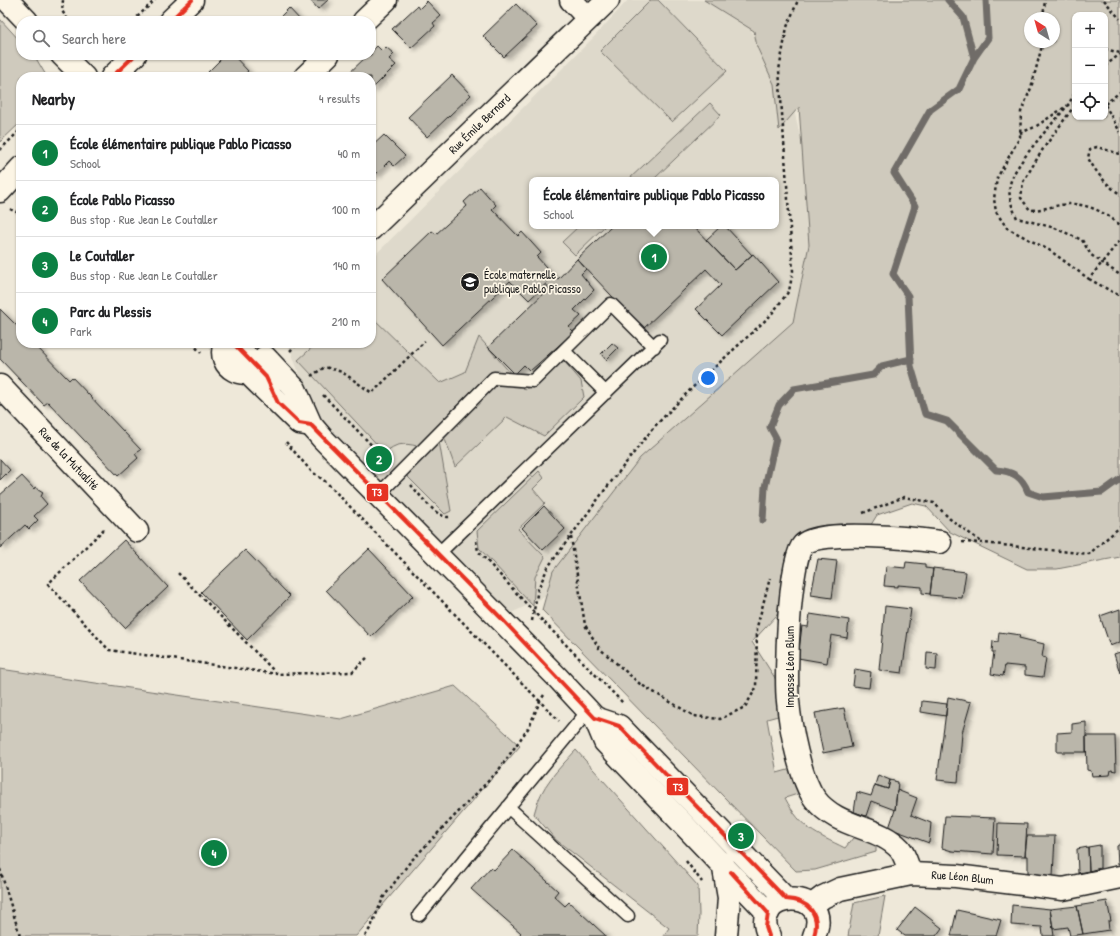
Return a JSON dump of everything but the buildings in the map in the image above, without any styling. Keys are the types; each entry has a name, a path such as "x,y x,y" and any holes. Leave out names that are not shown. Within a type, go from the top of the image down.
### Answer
{"street":[{"path":"175,16 192,0"},
{"path":"369,16 386,0"},
{"path":"571,0 588,18"},
{"name":"Rue Émile Bernard","path":"376,224 608,0"},
{"path":"67,60 79,72"},
{"path":"117,72 130,60"},
{"path":"310,72 323,60"},
{"path":"0,191 16,173"},
{"path":"218,348 259,364 295,388 311,425 378,495 520,638 592,714 606,742 723,863 768,913"},
{"path":"259,364 254,378 278,403 300,422 311,425"},
{"name":"Rue de la Mutualité","path":"0,386 137,531"},
{"name":"Impasse Léon Blum","path":"911,874 901,850 886,838 838,819 816,799 802,773 788,700 790,609 794,569 800,551 803,545 816,538 901,536 940,542"},
{"path":"592,714 619,726 786,899"},
{"path":"723,863 729,898 726,936"},
{"name":"Rue Léon Blum","path":"811,906 823,897 840,889 911,874 956,876 1063,889 1120,877"},
{"path":"766,935 768,913 772,906 786,899 799,900 811,906 817,920 814,936"}],"lane":[{"path":"378,495 494,378 533,381 611,304 657,343 438,554"},
{"path":"564,351 606,392"},
{"path":"419,915 570,732 592,714"},
{"path":"508,807 628,916"}],"path":[{"path":"62,0 62,11 65,16"},
{"path":"138,16 155,0"},
{"path":"520,638 534,619 538,590 548,567 604,491 654,427 691,389 770,316 789,291 793,271 779,70 787,27 798,0"},
{"path":"1044,12 1045,0"},
{"path":"1104,0 1120,19"},
{"path":"1042,48 1032,88 1021,112 1020,137 997,178 994,199 996,212 1007,228 1049,250 1089,279 1120,296"},
{"path":"1108,49 1120,54 1108,64"},
{"path":"1108,102 1120,92"},
{"path":"1072,98 1017,168 1010,184 1010,202 1017,218 1056,228 1082,240 1091,256 1120,275"},
{"path":"1020,133 1034,127 1068,105 1072,104"},
{"path":"1072,108 1043,149 1023,182 1021,198 1030,210 1042,210 1067,204 1097,209 1120,225"},
{"path":"1108,109 1120,132"},
{"path":"0,150 16,134"},
{"path":"1120,154 1098,147 1090,149 1088,158 1111,188 1120,194"},
{"path":"1089,279 1120,240"},
{"path":"307,378 325,367 342,372 372,393 425,341"},
{"path":"286,354 293,348"},
{"path":"318,390 438,514 445,518 457,516 468,525 473,531 478,551 624,704"},
{"path":"284,440 311,471 326,482 570,732"},
{"path":"857,515 904,497 934,504 950,519 983,543"},
{"path":"120,513 48,584 109,650 277,674 352,672 369,656"},
{"path":"940,542 983,543 1089,554 1120,527"},
{"path":"571,537 585,625 599,648 640,684 694,716 720,719 745,707 756,688 757,628 768,581 772,574"},
{"path":"178,573 277,674"},
{"path":"365,936 383,898 410,862 498,771 529,727 540,701 557,677"},
{"path":"685,860 704,885"},
{"path":"0,869 20,936"}],"shaded area":[{"path":"628,0 757,0 751,30 792,102 822,226 801,328 555,592 501,618 323,439 290,348 376,348 376,254 593,38"},
{"path":"651,0 658,0 727,71 672,122 600,51"},
{"path":"704,0 1120,0 1120,557 1057,569 1027,569 950,532 926,506 912,503 877,515 869,528 787,561 777,615 752,642 775,678 785,714 767,719 777,773 795,768 804,792 785,798 797,817 810,829 845,848 857,833 876,844 876,852 815,870 796,871 542,610 553,571 640,458 793,322 809,245 799,107 779,130 774,84 757,47 754,31"},
{"path":"0,19 16,37 16,60 37,60 44,72 16,72 16,127 0,142"},
{"path":"710,103 721,115 656,177 631,177"},
{"path":"576,229 602,229 575,255 562,242"},
{"path":"376,321 440,383 465,372 479,337 525,390 563,360 581,381 584,397 544,436 507,417 455,467 442,431 494,378 487,375 417,446 408,444 400,445 392,447 385,453 298,360 311,348 376,348"},
{"path":"439,441 451,511 445,514 406,475"},
{"path":"539,471 544,478 533,489 545,503 518,529 545,557 535,577 533,606 479,548 477,531"},
{"path":"0,669 341,719 455,686 520,746 356,936 0,936"},
{"path":"576,750 698,886 698,936 663,936 669,928 555,839 534,814 541,795 550,779"},
{"path":"885,896 878,936 848,936 854,903"}],"waterway":[{"path":"948,0 963,17 974,58 959,89 930,110 894,173 915,206 893,274 908,296 911,366 925,414 947,421 996,470 1016,475 1023,482 1028,492 1043,497 1102,492 1120,479"},
{"path":"974,58 988,38 986,0"},
{"path":"763,520 765,487 776,438 770,427 779,405 794,389 873,375 882,366 911,359"}],"transit line":[{"name":"T3","path":"175,16 192,0"},
{"name":"T3","path":"117,72 130,60"},
{"name":"T3","path":"238,348 266,377 278,403 299,423 311,425 501,618 595,718 619,726 786,899 801,902 811,910 816,921 814,936"},
{"name":"T3","path":"731,872 768,913 766,927 769,936"}],"place":[{"name":"École élémentaire publique Pablo Picasso","path":"654,257"},
{"name":"École maternelle publique Pablo Picasso","path":"470,282"},
{"name":"École Pablo Picasso","path":"379,459"},
{"name":"Le Coutaller","path":"741,836"},
{"name":"Parc du Plessis","path":"214,853"}]}
